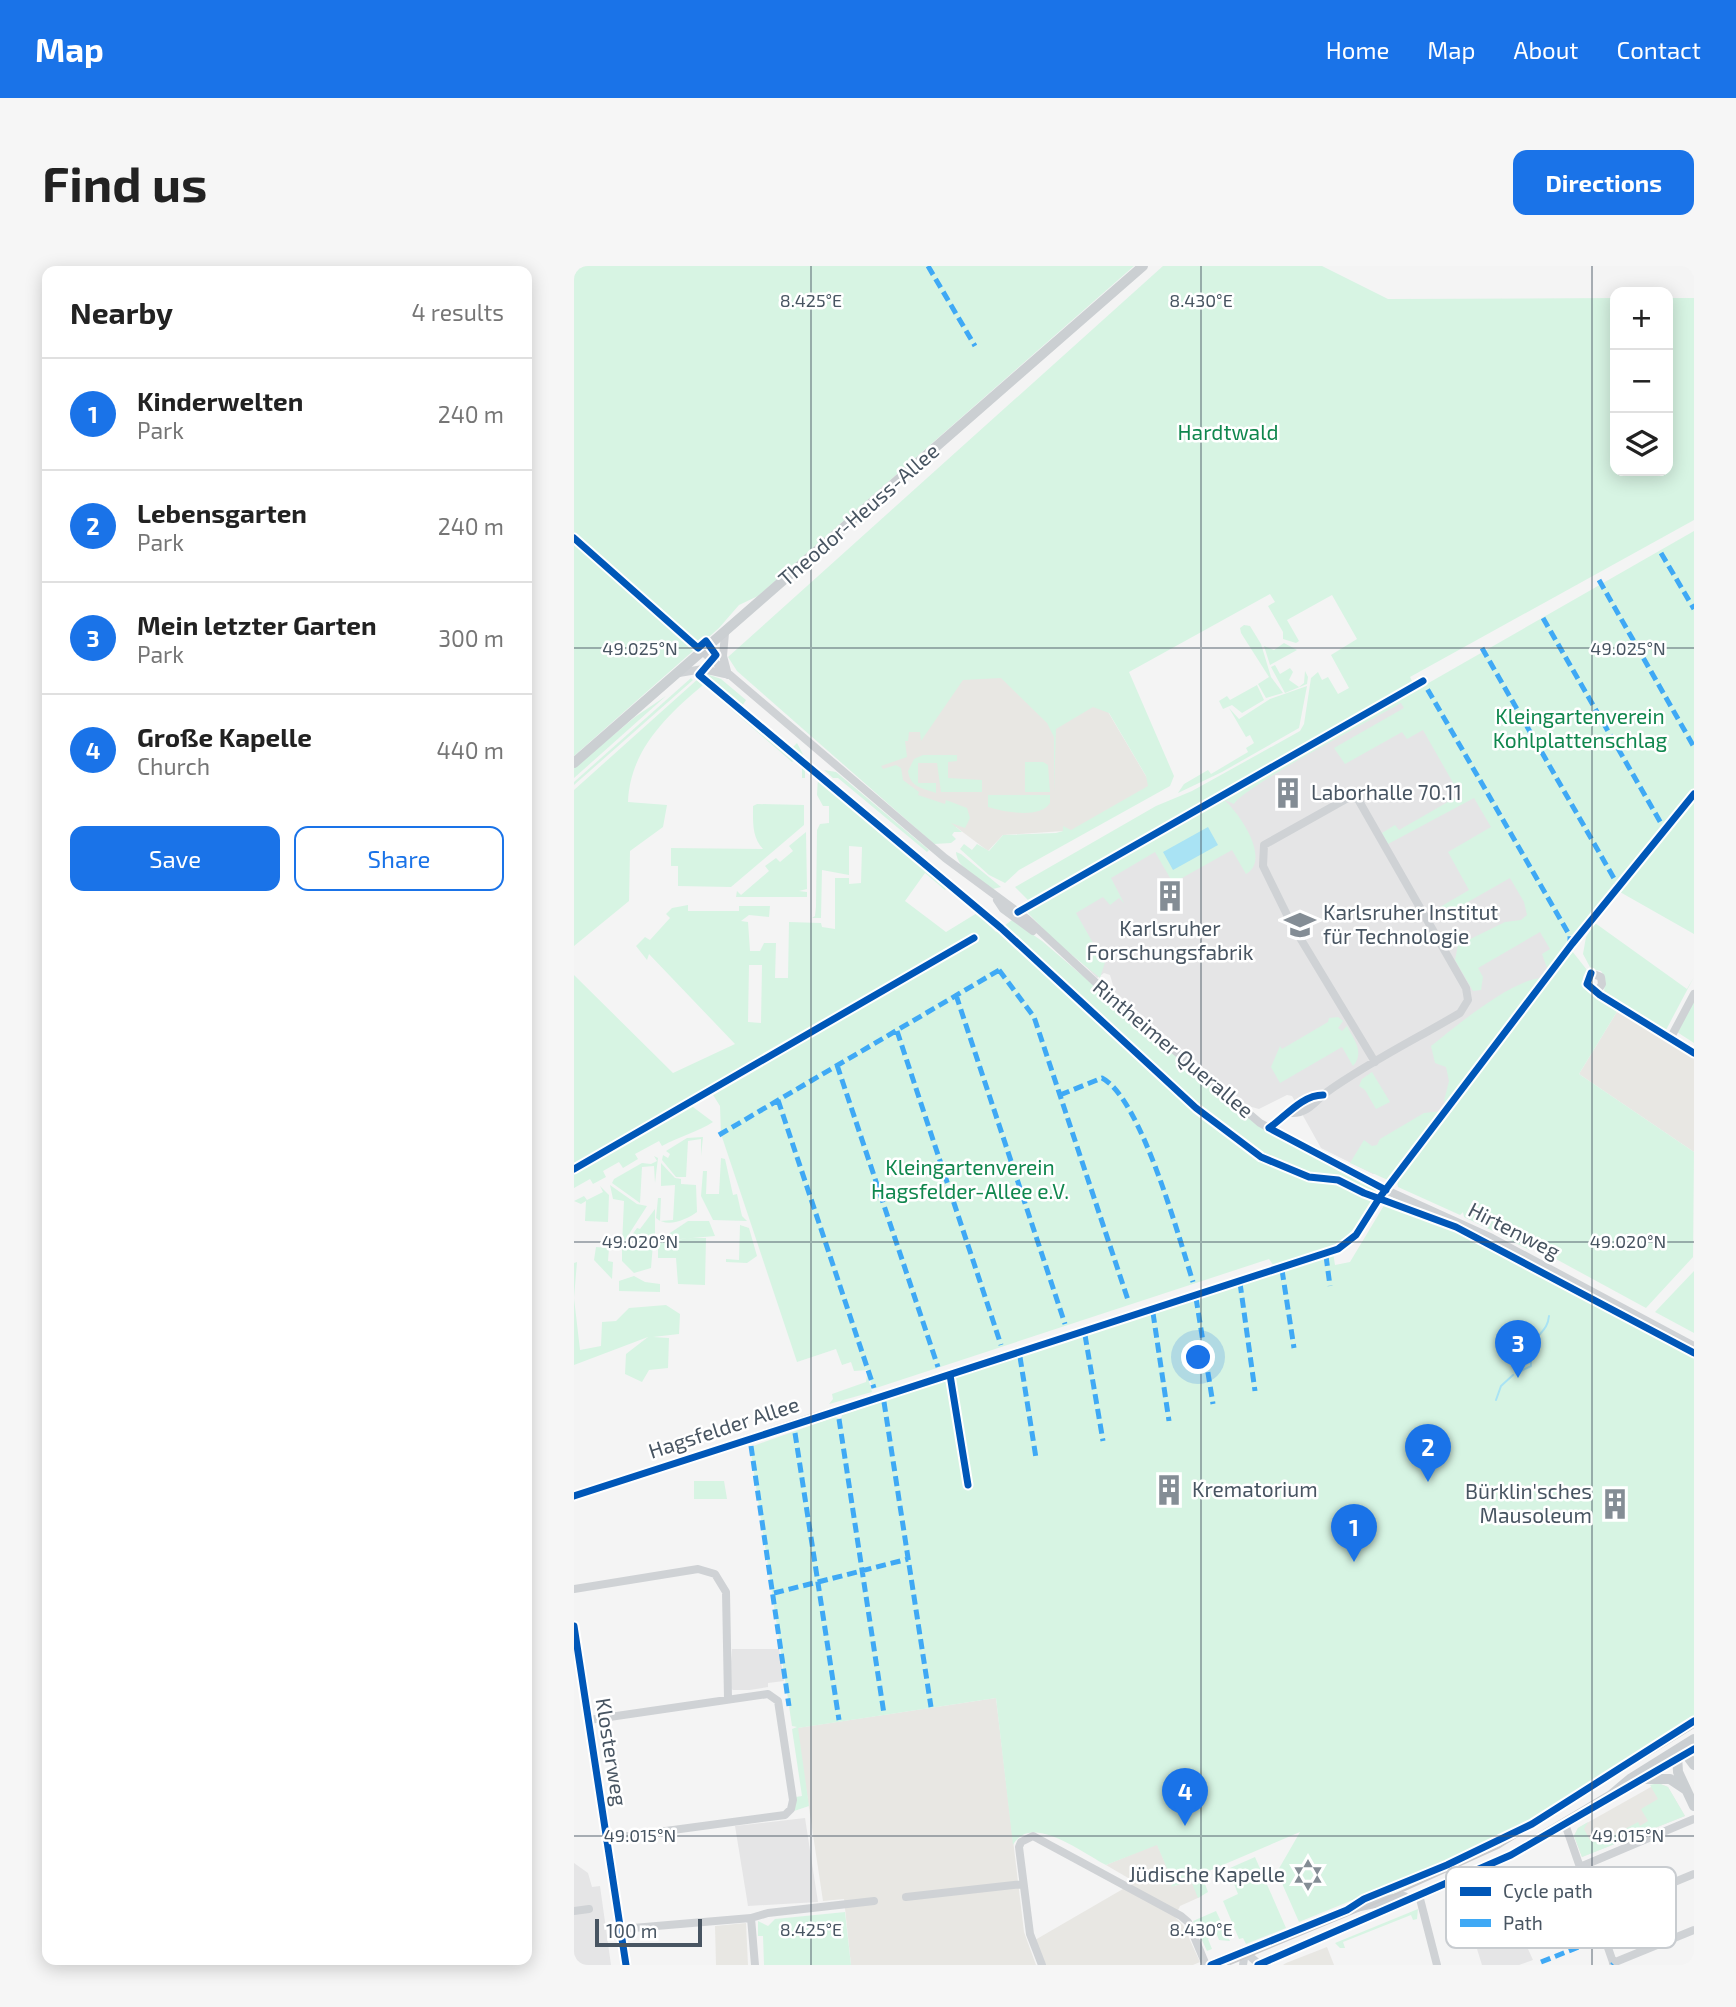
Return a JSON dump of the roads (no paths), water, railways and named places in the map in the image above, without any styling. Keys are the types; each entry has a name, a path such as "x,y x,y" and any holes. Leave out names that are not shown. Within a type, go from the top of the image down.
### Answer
{"main road":[{"name":"Theodor-Heuss-Allee","path":"574,763 1143,266"},
{"path":"1642,1776 1676,1760 1694,1739"},
{"path":"1687,1750 1694,1765"},
{"path":"1483,1867 1511,1855 1565,1824 1687,1750"},
{"path":"1676,1760 1694,1806"},
{"path":"1642,1776 1671,1779 1686,1789"},
{"path":"1259,1965 1446,1883"},
{"path":"1209,1965 1355,1906 1419,1895"}],"street":[{"path":"678,673 703,670 728,675 723,656 725,633"},
{"name":"Rintheimer Querallee","path":"703,652 997,900 1008,903 1026,918 1042,936 1244,1111 1269,1128 1386,1190"},
{"path":"1269,1128 1291,1113 1298,1114 1319,1102 1323,1095 1375,1062 1460,1013 1468,1000 1466,988 1355,794 1264,845 1263,866 1291,923 1375,1062"},
{"path":"1597,992 1694,1053"},
{"path":"1671,1039 1694,994"},
{"name":"Hirtenweg","path":"1386,1190 1492,1238 1694,1346"},
{"name":"Hagsfelder Allee","path":"574,1496 813,1417 886,1396"},
{"path":"574,1589 698,1569 715,1574 726,1592 728,1699"},
{"name":"Klosterweg","path":"574,1626 626,1965"},
{"path":"589,1720 768,1694 778,1701 793,1801 788,1813 606,1839"},
{"path":"1565,1824 1580,1867 1694,1819"},
{"path":"1042,1965 1030,1934 1023,1884 1021,1842 1031,1836 1040,1838 1181,1916 1188,1922 1209,1965"},
{"path":"1676,1881 1694,1874"},
{"path":"906,1897 1023,1884"},
{"path":"1419,1895 1437,1965"},
{"path":"621,1929 751,1918 768,1913 874,1901"},
{"path":"574,1911 590,1909"},
{"path":"751,1918 755,1965"},
{"path":"1676,1938 1694,1930"},
{"path":"1613,1964 1651,1948"},
{"path":"1245,1952 1259,1965"},
{"path":"1243,1965 1245,1952"}],"water":[{"path":"1208,827 1218,845 1173,870 1163,852"}],"waterway":[{"path":"1521,1371 1531,1366 1535,1340 1548,1323 1549,1316"},
{"path":"1496,1400 1501,1386 1513,1375"}],"tram line":[{"path":"1456,1867 1500,1847 1694,1727"},
{"path":"1228,1965 1446,1871"}],"place":[{"name":"Laborhalle 70.11","path":"1288,793"},
{"name":"Karlsruher Forschungsfabrik","path":"1170,896"},
{"name":"Karlsruher Institut für Technologie","path":"1300,925"},
{"name":"Mein letzter Garten","path":"1518,1378"},
{"name":"Lebensgarten","path":"1428,1482"},
{"name":"Krematorium","path":"1169,1490"},
{"name":"Bürklin'sches Mausoleum","path":"1615,1504"},
{"name":"Kinderwelten","path":"1354,1562"},
{"name":"Große Kapelle","path":"1185,1826"},
{"name":"Jüdische Kapelle","path":"1308,1875"}],"park label":[{"name":"Hardtwald","path":"1228,433"},
{"name":"Kleingartenverein Kohlplattenschlag","path":"1580,729"},
{"name":"Kleingartenverein Hagsfelder-Allee e.V.","path":"970,1180"}]}
